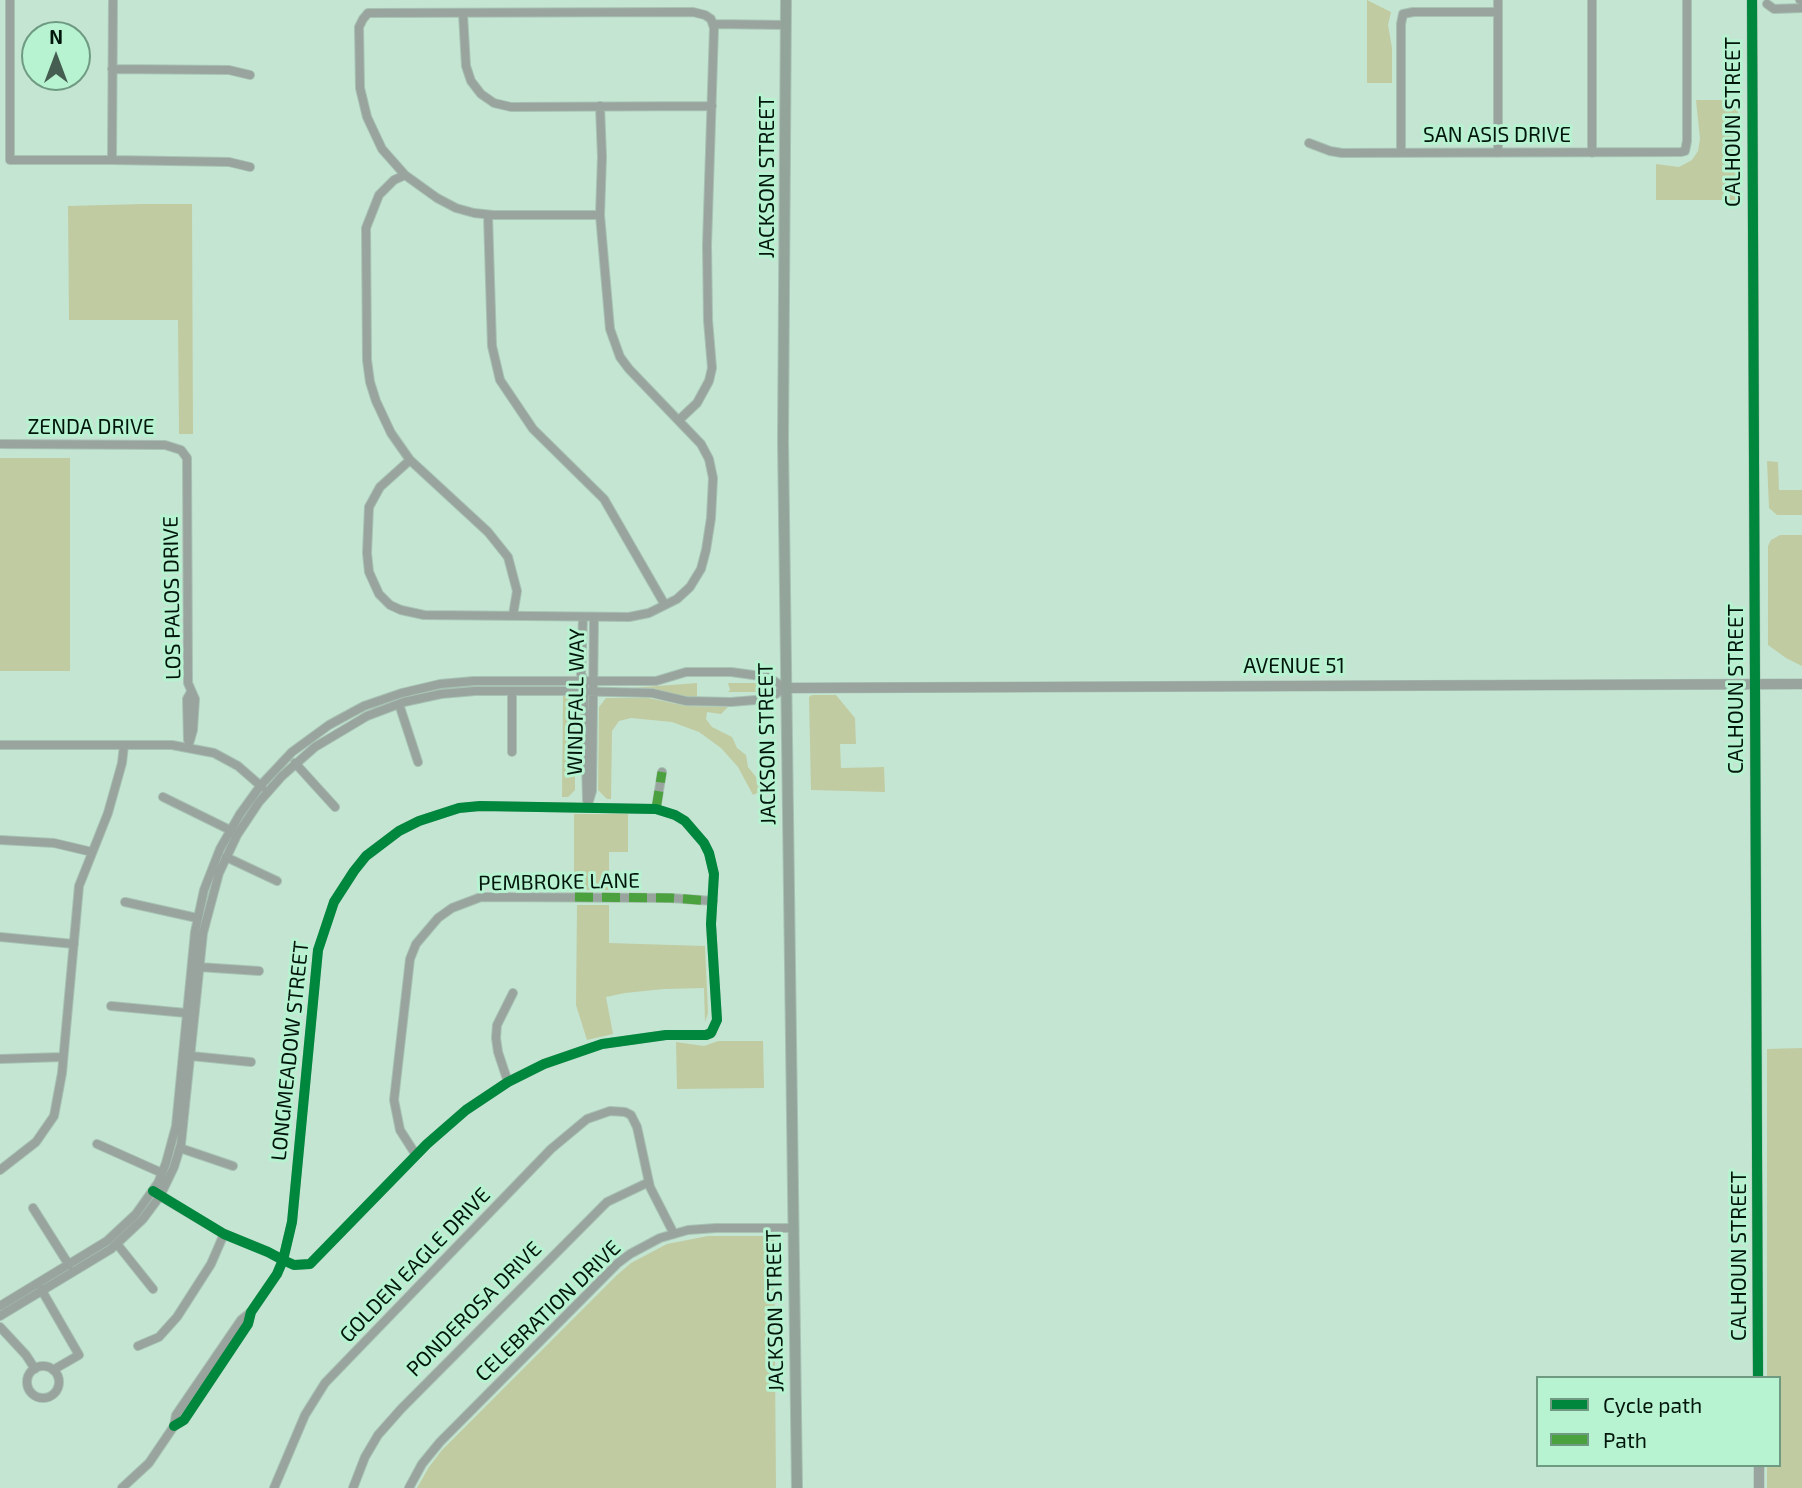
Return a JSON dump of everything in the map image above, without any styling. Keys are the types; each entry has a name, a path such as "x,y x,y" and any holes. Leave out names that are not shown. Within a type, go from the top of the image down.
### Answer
{"main road":[{"name":"JACKSON STREET","path":"786,0 783,441 797,1488"}],"street":[{"path":"10,0 10,160"},
{"path":"112,160 113,0"},
{"path":"1498,0 1498,153"},
{"path":"1592,0 1592,153"},
{"name":"SAN ASIS DRIVE","path":"1310,144 1342,153 1685,151 1687,0"},
{"path":"1752,2 1770,2 1774,9 1802,8"},
{"name":"CALHOUN STREET","path":"1752,2 1758,1376"},
{"path":"600,215 488,215 456,208 437,198 405,174 382,149 367,117 360,88 359,27 368,13 693,12 705,15 713,24 707,245 712,368 709,381 697,403 679,420"},
{"path":"1401,153 1401,24 1404,14 1498,12"},
{"path":"463,14 466,66 471,81 481,94 492,102 511,107 712,106"},
{"path":"713,24 786,25"},
{"path":"0,68 10,68"},
{"path":"113,69 229,69 250,75"},
{"path":"410,460 380,487 369,507 367,553 369,572 379,594 390,605 411,613 583,617 638,615 677,599 690,587 701,569 711,518 713,478 709,459 701,443 629,369 615,344 607,309 600,215 600,106"},
{"path":"0,160 229,162 250,167"},
{"path":"405,174 394,180 379,195 366,228 367,360 370,382 391,433 410,460 488,532 508,557 517,591 513,615"},
{"path":"488,215 492,346 500,380 533,429 604,499 665,605"},
{"name":"ZENDA DRIVE","path":"0,444 136,444 174,446 181,450"},
{"name":"LOS PALOS DRIVE","path":"181,450 187,458 188,466 188,683 195,699 193,730 188,747"},
{"name":"WINDFALL WAY","path":"583,617 581,674 588,681"},
{"name":"WINDFALL WAY","path":"587,807 592,790 588,681 594,617"},
{"path":"0,1306 40,1287 119,1247 143,1219 180,1148 207,913 226,857 264,788 295,763 350,725 399,704 458,692 652,693 686,701 731,702 768,698 785,688 768,677 732,672 686,673 656,681 474,681 440,684 401,692 364,706 329,725 292,752 230,830 211,870 197,918 176,1126 156,1194 119,1231 69,1265 40,1287 0,1316"},
{"name":"AVENUE 51","path":"785,688 1802,684"},
{"path":"512,691 512,752"},
{"path":"399,704 418,762"},
{"path":"0,745 188,747 227,759 264,788"},
{"path":"0,1170 36,1142 54,1116 63,1057 79,886 108,813 124,745"},
{"path":"295,763 335,807"},
{"path":"156,1194 224,1234 303,1266 316,1260 324,1248 416,1155 466,1110 508,1082 544,1064 602,1044 666,1035 706,1035 714,1029 716,1020 711,924 714,874 704,843 685,821 656,808 662,772"},
{"path":"163,797 230,830"},
{"name":"LONGMEADOW STREET","path":"121,1488 149,1463 174,1426 176,1415 241,1320 251,1312 284,1260 292,1222 318,950 327,917 343,886 366,856 399,831 437,814 459,808 656,808"},
{"path":"0,840 54,843 92,852"},
{"path":"226,857 277,881"},
{"name":"PEMBROKE LANE","path":"416,1155 400,1130 394,1100 406,977 416,944 427,929 452,908 481,897 671,898 713,901"},
{"path":"125,902 197,918"},
{"path":"0,937 74,944"},
{"path":"199,967 259,971"},
{"path":"508,1082 496,1038 498,1025 513,993"},
{"path":"111,1006 186,1013"},
{"path":"191,1056 251,1062"},
{"path":"0,1059 63,1057"},
{"name":"GOLDEN EAGLE DRIVE","path":"274,1488 305,1415 325,1383 551,1149 587,1119 610,1111 625,1111 632,1115 649,1182"},
{"path":"97,1144 162,1173"},
{"path":"180,1148 233,1166"},
{"path":"649,1182 674,1234"},
{"name":"PONDEROSA DRIVE","path":"353,1488 365,1457 378,1435 410,1399 607,1202 649,1182"},
{"path":"33,1208 69,1265"},
{"name":"CELEBRATION DRIVE","path":"409,1488 422,1464 440,1442 618,1264 645,1246 674,1234 716,1228 793,1228"},
{"path":"138,1346 159,1337 177,1317 211,1264 224,1234"},
{"path":"119,1247 153,1289"},
{"path":"40,1287 79,1354 53,1370"},
{"path":"0,1327 35,1369"},
{"path":"42,1366 53,1370 58,1377 58,1387 52,1395 42,1398 33,1394 28,1385 29,1375 42,1366"},
{"path":"1759,1467 1759,1488"}],"green space":[{"path":"1367,0 1391,12 1388,25 1392,48 1392,83 1367,83"},
{"path":"1696,100 1738,100 1738,116 1733,130 1733,157 1738,167 1738,200 1656,200 1656,164 1679,167 1692,160 1698,151 1700,139"},
{"path":"192,204 193,434 179,434 178,320 69,320 68,206"},
{"path":"0,458 70,458 70,671 0,671"},
{"path":"1767,461 1778,462 1779,490 1802,490 1802,515 1777,515 1769,508"},
{"path":"1780,535 1802,535 1802,666 1768,645 1768,546 1771,540"},
{"path":"697,683 697,697 691,698 658,690 631,688"},
{"path":"728,683 768,683 770,690 728,692"},
{"path":"836,695 855,718 856,744 840,744 841,768 884,767 885,792 811,790 809,697"},
{"path":"563,696 568,696 575,704 575,790 568,797 562,797"},
{"path":"606,698 649,698 686,706 728,707 721,714 707,712 706,719 712,727 732,737 737,748 746,755 748,767 756,777 757,785 765,789 753,795 738,767 721,748 699,732 672,722 631,718 619,721 612,731 611,799 607,799 598,790 599,707"},
{"path":"574,814 628,814 628,852 609,852 609,890 574,890"},
{"path":"577,905 609,905 609,943 705,946 708,1013 705,1022 704,988 625,993 606,997 613,1034 587,1040 576,1005"},
{"path":"718,1041 763,1041 764,1088 677,1089 676,1042 704,1046"},
{"path":"1802,1048 1802,1488 1767,1488 1767,1467 1781,1467 1781,1376 1767,1376 1767,1049"},
{"path":"708,1236 774,1236 776,1488 417,1488 442,1450 617,1275 631,1263 667,1244"}],"marked path":[{"path":"656,809 662,772"},
{"path":"575,897 713,901"}],"cycle path":[{"path":"1752,0 1758,1376"},
{"path":"153,1191 224,1234 268,1252 283,1260 294,1265 310,1264 427,1144 466,1110 508,1082 544,1064 602,1044 666,1035 711,1033 717,1020 711,924 714,874 704,843 685,821 656,809 480,806 459,808 419,821 399,831 366,856 334,902 318,950 292,1222 283,1260 277,1274 251,1312 248,1324 184,1420 174,1426"}]}
